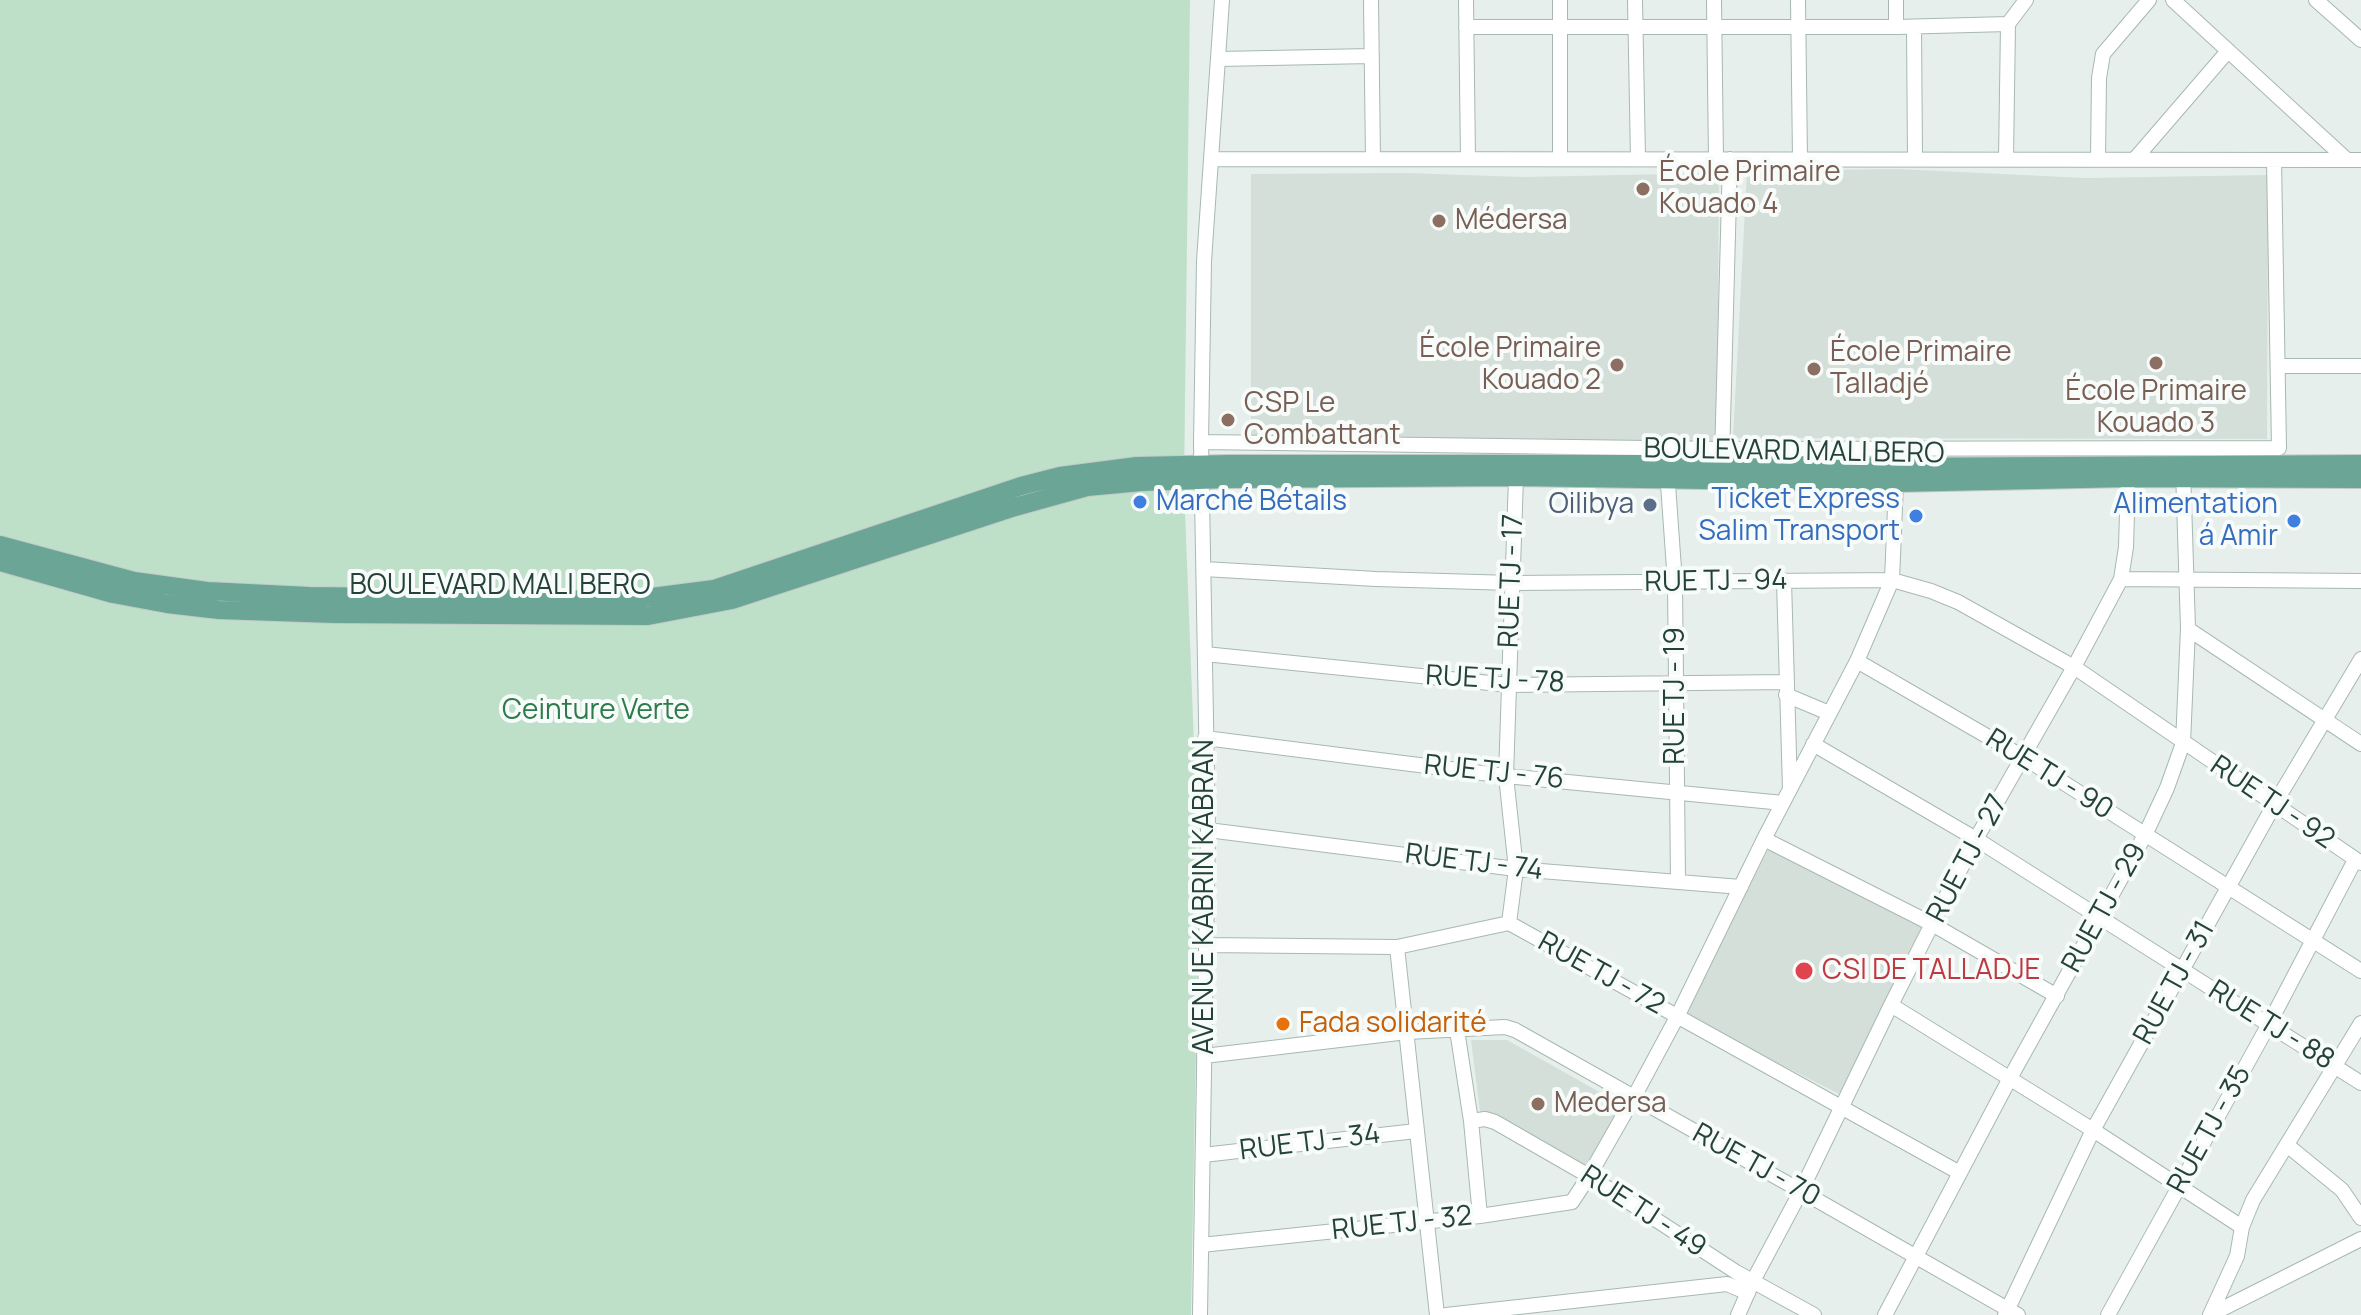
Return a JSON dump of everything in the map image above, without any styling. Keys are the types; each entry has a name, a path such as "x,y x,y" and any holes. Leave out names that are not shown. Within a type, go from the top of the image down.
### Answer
{"main road":[{"name":"BOULEVARD MALI BERO","path":"1228,471 1516,477 1667,471 1722,457 1898,467 2159,456 2182,472 2361,479"},
{"name":"BOULEVARD MALI BERO","path":"1228,471 1263,464 1667,471 1896,483 2128,478 2182,472 2361,464"},
{"name":"BOULEVARD MALI BERO","path":"0,545 134,581 207,591 371,597 644,598 714,589 756,577 960,506 1060,476 1137,466 1178,473"},
{"path":"1178,473 1228,471"},
{"name":"BOULEVARD MALI BERO","path":"0,562 113,594 219,610 648,616 732,600 952,527 1087,487 1178,473"}],"street":[{"name":"AVENUE KABRIN KABRAN","path":"1200,1315 1208,830 1201,472 1204,261 1222,0"},
{"path":"1371,0 1373,159"},
{"path":"1466,0 1468,159"},
{"path":"1560,0 1560,159"},
{"path":"1635,0 1638,159"},
{"path":"1201,442 1722,457 1723,159 1714,0"},
{"path":"1798,0 1800,159"},
{"path":"1896,0 1896,27"},
{"path":"2006,159 2008,24 2026,0"},
{"path":"2098,159 2099,78 2103,54 2149,0"},
{"path":"2173,0 2354,160"},
{"path":"2316,0 2361,40"},
{"path":"1466,27 1914,27 2008,24"},
{"path":"1914,27 1915,159"},
{"path":"2134,160 2228,51"},
{"path":"1218,59 1372,56"},
{"path":"1212,159 2354,160"},
{"path":"2159,456 2279,448 2274,160"},
{"path":"2278,366 2361,366"},
{"path":"1263,464 1264,443"},
{"name":"RUE TJ - 19","path":"1667,471 1675,583 1678,881"},
{"name":"RUE TJ - 29","path":"1885,1315 2009,1080 2145,835 2183,743 2188,629 2182,472"},
{"name":"RUE TJ - 17","path":"1509,923 1516,869 1506,776 1516,477"},
{"name":"RUE TJ - 27","path":"1738,1315 1976,839 2121,579 2126,547 2128,478"},
{"path":"1892,580 1896,483"},
{"name":"RUE TJ - 94","path":"1204,569 1512,583 1892,580 1958,602 2074,667 2183,743"},
{"path":"2121,579 2361,581"},
{"name":"RUE TJ - 32","path":"1201,1245 1480,1216 1567,1204 1574,1198 1677,1017 1764,839 1857,661 1892,580"},
{"path":"1784,581 1787,796"},
{"path":"2188,629 2361,744"},
{"name":"RUE TJ - 78","path":"1205,654 1509,685 1676,685 1786,689"},
{"name":"RUE TJ - 31","path":"2010,1313 2093,1130 2274,805 2361,659"},
{"name":"RUE TJ - 90","path":"1857,661 2023,757 2361,971"},
{"path":"1786,689 1829,713"},
{"name":"RUE TJ - 76","path":"1205,738 1506,776 1676,793 1787,796"},
{"name":"RUE TJ - 92","path":"2183,743 2358,861"},
{"name":"RUE TJ - 88","path":"1813,744 1976,839 2361,1083"},
{"name":"RUE TJ - 74","path":"1208,830 1516,869 1741,887"},
{"path":"1764,839 1932,924 2057,996"},
{"name":"RUE TJ - 35","path":"2108,1315 2358,861"},
{"name":"RUE TJ - 72","path":"1207,945 1397,947 1509,923 1960,1173"},
{"path":"1397,947 1437,1315"},
{"path":"1891,1005 2242,1227"},
{"path":"2210,1315 2237,1256 2242,1227 2253,1200 2361,1023"},
{"name":"RUE TJ - 70","path":"1204,1056 1407,1032 1505,1027 1515,1030 1917,1256 2010,1313"},
{"path":"1457,1030 1471,1121 1480,1216"},
{"name":"RUE TJ - 49","path":"1471,1121 1490,1119 1589,1176 1750,1287 1814,1315"},
{"name":"RUE TJ - 34","path":"1203,1155 1416,1131"},
{"path":"2287,1145 2342,1190 2361,1218"},
{"path":"2210,1315 2361,1239"},
{"path":"1446,1315 1727,1284 1750,1287"}],"shaded area":[{"path":"1897,169 2086,178 2268,175 2267,439 1733,438 1747,171"},
{"path":"1406,173 1524,177 1719,173 1717,442 1251,438 1251,174"},
{"name":"CSI DE TALLADJE","path":"1769,848 1924,927 1839,1094 1684,1015"},
{"path":"1471,1040 1507,1040 1626,1107 1587,1179 1481,1119"}],"green space":[{"name":"Ceinture Verte","path":"0,0 1190,0 1184,485 1195,771 1197,992 1191,1315 0,1315"}],"place":[{"name":"École Primaire Kouado 4","path":"1643,189"},
{"name":"Médersa","path":"1439,221"},
{"name":"École Primaire Kouado 3","path":"2156,363"},
{"name":"École Primaire Kouado 2","path":"1617,365"},
{"name":"École Primaire Talladjé","path":"1814,369"},
{"name":"CSP Le Combattant","path":"1228,420"},
{"name":"Marché Bétails","path":"1140,502"},
{"name":"Oilibya","path":"1650,505"},
{"name":"Ticket Express Salim Transport","path":"1916,516"},
{"name":"Alimentation á Amir","path":"2294,521"},
{"name":"CSI DE TALLADJE","path":"1804,971"},
{"name":"Fada solidarité","path":"1283,1024"},
{"name":"Medersa","path":"1538,1104"}]}
